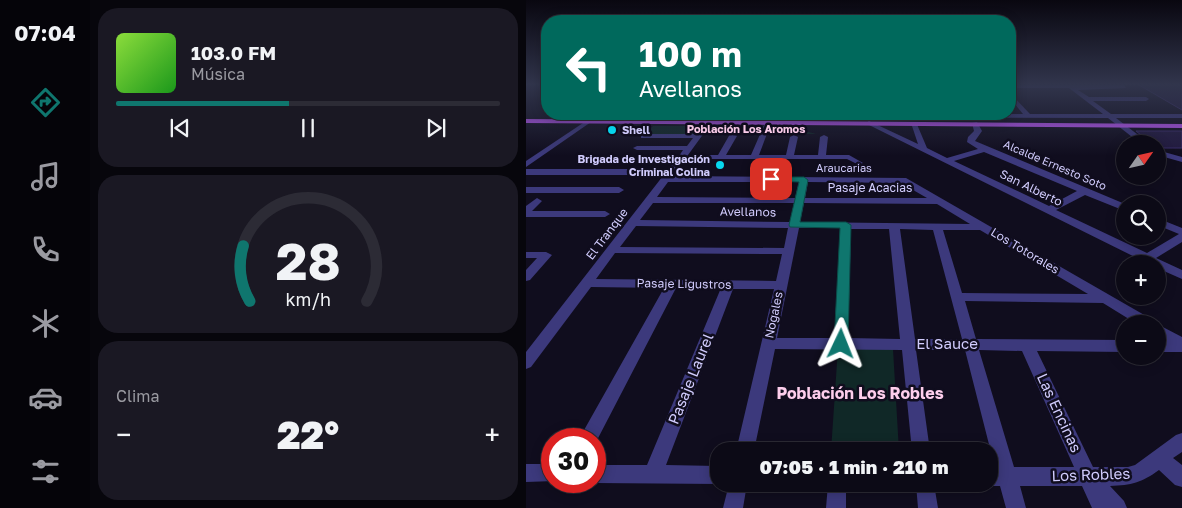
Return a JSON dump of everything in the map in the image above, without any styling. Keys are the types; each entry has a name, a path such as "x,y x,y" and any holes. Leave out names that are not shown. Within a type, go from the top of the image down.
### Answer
{"main road":[{"path":"878,120 889,123 975,123 1072,117"},
{"path":"526,123 768,123 829,120"},
{"path":"1028,120 1061,123 1182,121"},
{"path":"1115,121 1182,126"}],"street":[{"path":"1019,109 1028,120"},
{"path":"1099,109 1134,135"},
{"path":"1072,117 1115,121 1182,116"},
{"path":"1016,119 1028,120"},
{"name":"San Alberto","path":"873,120 924,150 1141,255"},
{"path":"526,165 588,122"},
{"name":"El Tranque","path":"526,363 709,122"},
{"path":"754,157 768,123"},
{"path":"914,123 924,150"},
{"path":"975,123 978,131 972,137 971,142 984,149"},
{"path":"644,136 698,136"},
{"path":"721,157 733,136"},
{"path":"789,157 794,137"},
{"path":"822,157 824,137"},
{"path":"637,148 684,155 721,157 849,157 859,163"},
{"name":"Alcalde Ernesto Soto","path":"946,161 984,149 1116,204"},
{"path":"625,161 684,155"},
{"path":"1166,155 1182,160"},
{"path":"526,172 637,172"},
{"name":"Araucarias","path":"666,179 903,180"},
{"name":"Nogales","path":"747,442 804,180"},
{"name":"Los Totorales","path":"903,180 1133,315"},
{"path":"526,190 619,190"},
{"path":"1049,210 1085,191"},
{"name":"Pasaje Acacias","path":"650,200 939,200"},
{"path":"526,212 537,201"},
{"path":"526,212 606,214"},
{"name":"Avellanos","path":"632,223 983,227"},
{"path":"841,344 846,225"},
{"path":"894,226 921,442"},
{"path":"937,226 970,345 991,442"},
{"path":"1166,226 1182,232"},
{"path":"1152,255 1182,237"},
{"path":"612,250 788,251"},
{"path":"526,255 546,255 526,276"},
{"name":"San Alberto","path":"1166,267 1182,275"},
{"name":"Pasaje Ligustros","path":"587,283 781,285"},
{"path":"594,428 672,284"},
{"name":"Pasaje Laurel","path":"653,474 729,284"},
{"path":"957,297 1106,299"},
{"path":"1166,335 1182,345"},
{"name":"El Sauce","path":"768,343 1116,346"},
{"name":"Las Encinas","path":"1027,345 1102,508"},
{"path":"1166,346 1182,345"},
{"name":"Los Robles","path":"998,477 1133,475 1139,473 1182,441"},
{"path":"1159,458 1182,478"},
{"path":"526,473 541,473"},
{"path":"606,474 710,475"},
{"path":"1088,476 1117,508"},
{"path":"998,477 1016,508"},
{"path":"733,508 736,492"},
{"path":"836,508 837,492"},
{"path":"926,492 928,508"}],"green space":[{"path":"653,126 786,126 816,134 699,132 696,135 643,135"},
{"path":"838,348 893,349 898,442 832,442"}],"building":[{"path":"1136,131 1182,131 1182,148 1166,148 1166,135 1141,135"}],"place":[{"name":"Shell","path":"612,130"},
{"name":"Brigada de Investigación Criminal Colina","path":"720,165"}],"district":[{"name":"Población Los Aromos","path":"746,129"},
{"name":"Población Los Robles","path":"860,393"}],"route":[{"path":"771,179 804,180 794,225 846,225 841,344"}]}
